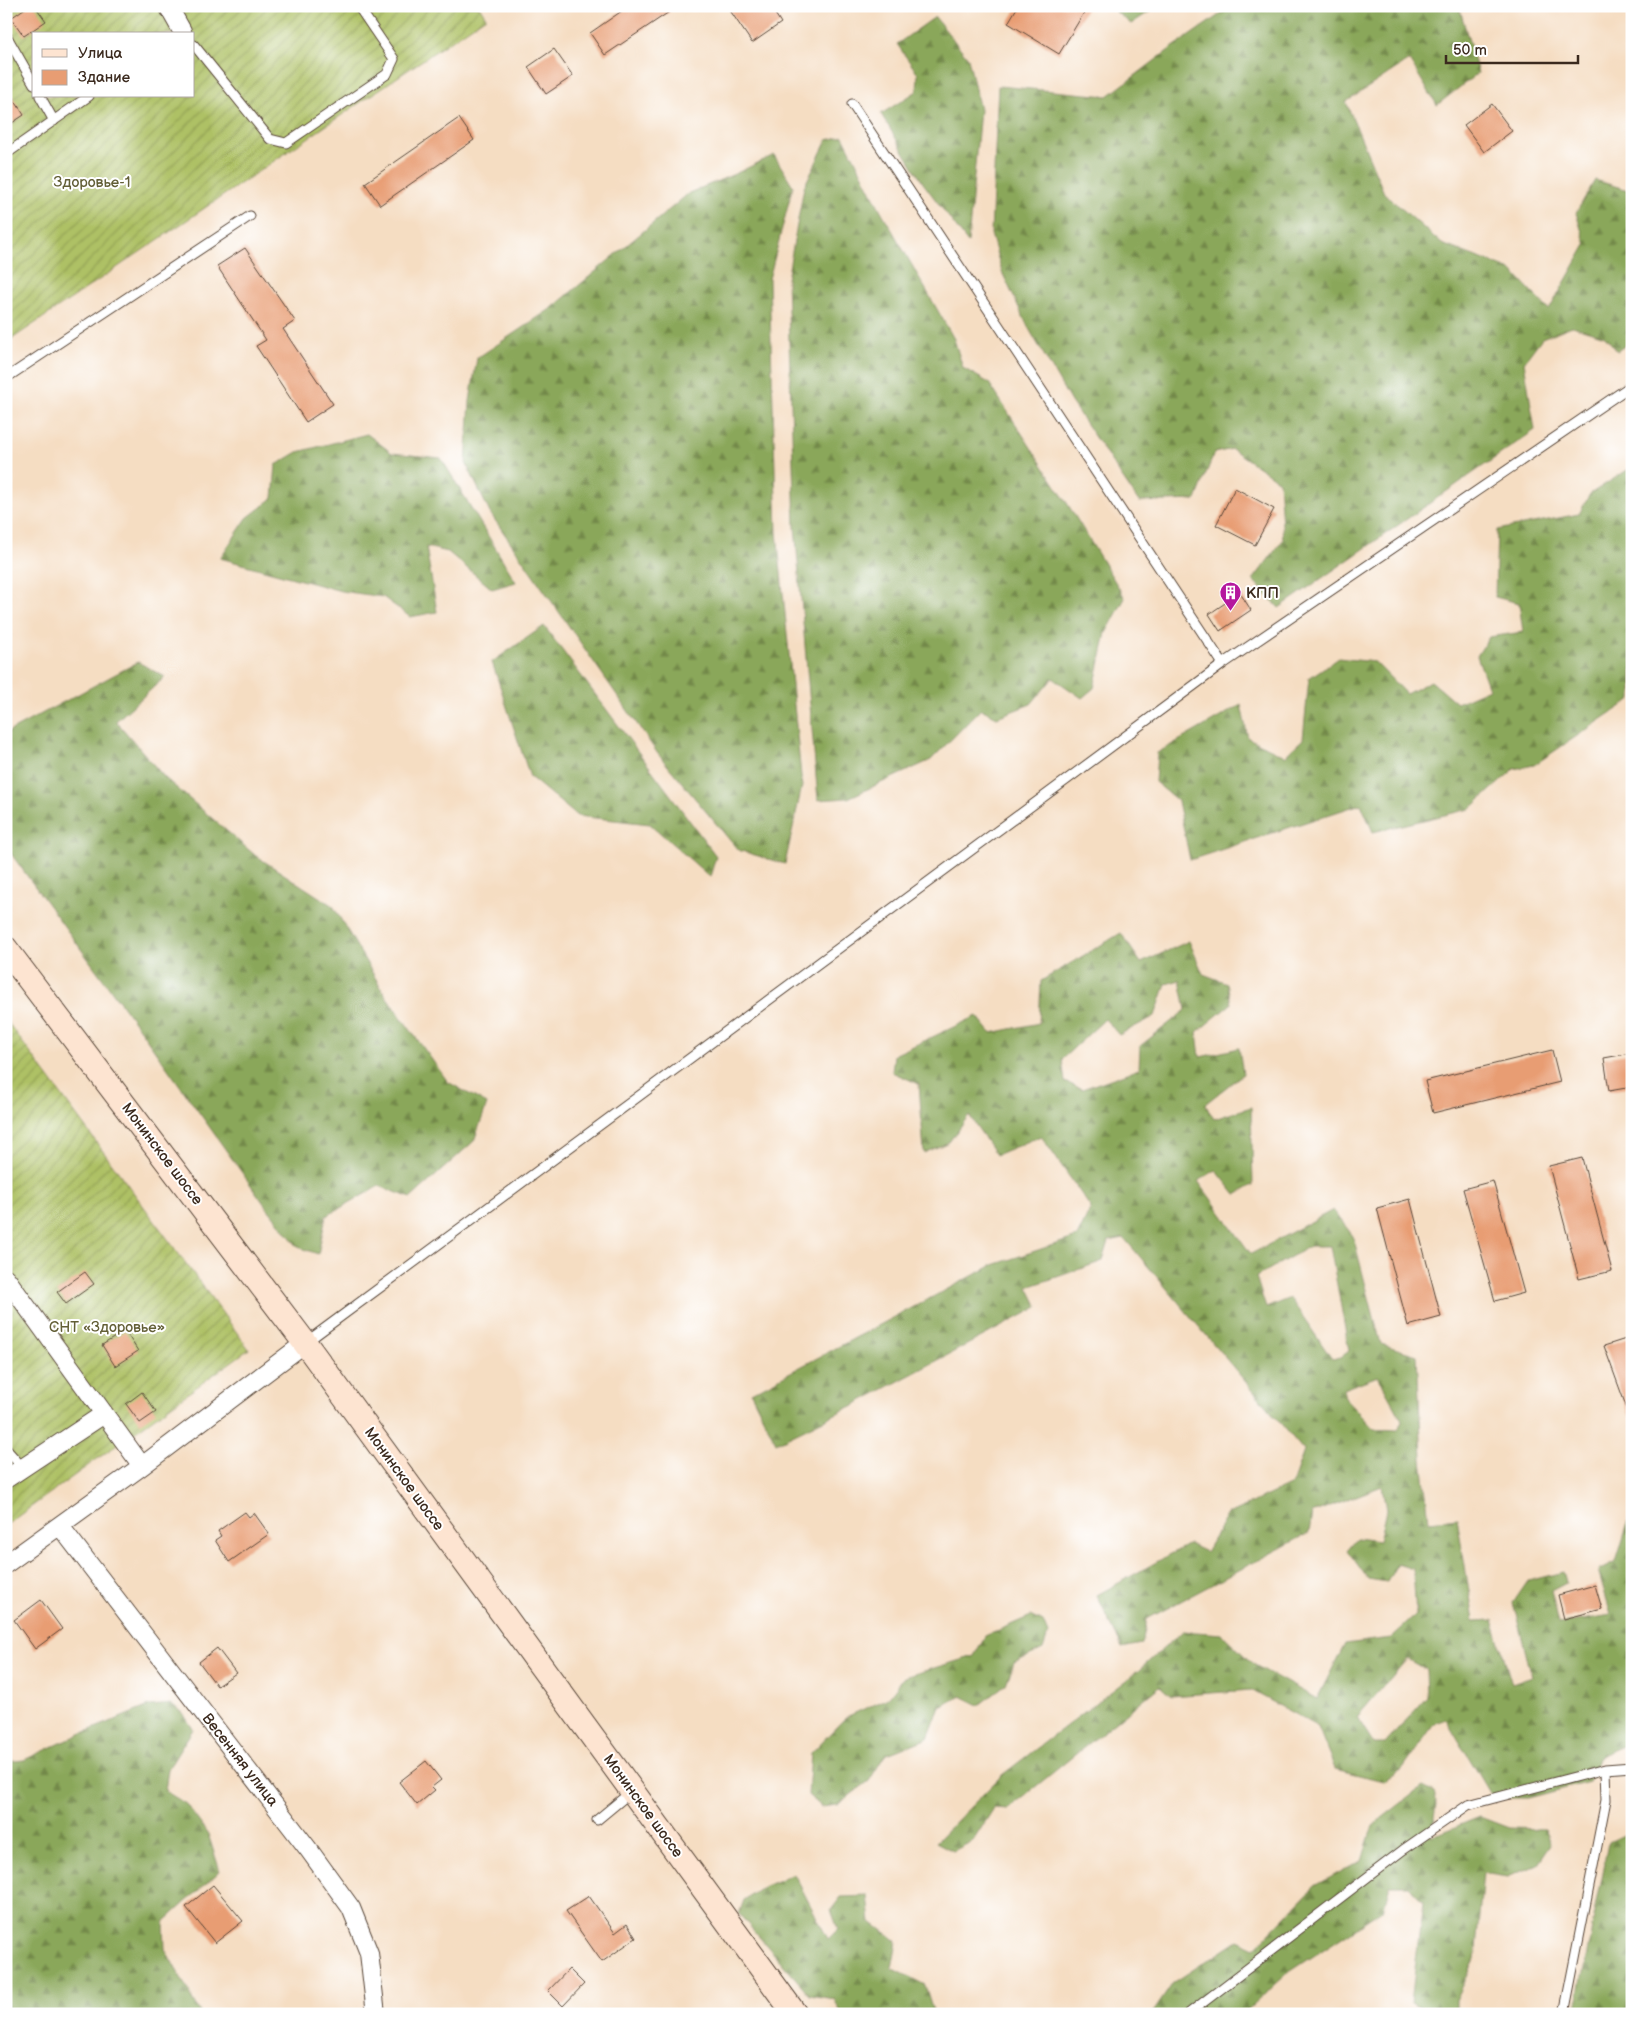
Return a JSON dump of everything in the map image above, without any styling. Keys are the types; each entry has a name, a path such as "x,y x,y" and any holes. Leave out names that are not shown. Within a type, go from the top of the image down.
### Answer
{"main road":[{"name":"Монинское шоссе","path":"6,949 305,1343 795,2014"}],"street":[{"path":"168,6 181,32"},
{"path":"6,1278 142,1466"},
{"path":"6,1564 142,1466 305,1343"},
{"path":"6,1480 104,1414"},
{"name":"Весенняя улица","path":"60,1526 303,1842 351,1908 369,1953 376,2014"}],"lane":[{"path":"195,46 270,138 286,143 388,74 394,59 358,6"},
{"path":"6,35 32,80"},
{"path":"41,98 54,121"},
{"path":"6,154 86,98"},
{"path":"852,104 1223,664"},
{"path":"6,378 250,216"},
{"path":"305,1343 1223,664 1632,385"},
{"path":"6,1449 23,1468"},
{"path":"1188,2014 1403,1850 1468,1805 1605,1769 1632,1767"},
{"path":"1564,2014 1606,1800 1605,1769"},
{"path":"597,1820 632,1791"}],"green space":[{"name":"Здоровье-1","path":"6,6 479,6 486,17 6,343"},
{"path":"1109,6 1158,6 1131,24"},
{"path":"1232,6 1459,6 1478,73 1437,105 1409,60 1346,102 1384,193 1442,244 1511,270 1549,310 1586,245 1576,213 1595,180 1628,190 1632,188 1632,341 1617,351 1605,336 1572,326 1542,338 1524,362 1535,430 1279,608 1253,580 1283,540 1279,481 1232,449 1214,453 1196,500 1139,502 1071,402 1028,327 1002,272 991,234 998,86 1108,96"},
{"path":"935,17 968,58 980,110 968,243 923,183 881,114 917,91 918,74 897,44"},
{"path":"843,136 880,209 954,339 963,368 989,383 1067,503 1125,598 1106,633 1094,688 1082,698 1053,678 1031,704 997,717 981,709 931,760 848,798 818,800 795,527 787,279 804,187 827,140"},
{"path":"774,155 793,186 769,279 777,532 802,786 785,864 738,850 658,754 490,513 466,463 470,401 477,358 552,308 689,193"},
{"path":"367,434 392,453 441,458 516,582 492,589 448,552 426,547 437,612 410,617 383,597 341,591 220,558 247,518 273,498 276,465 298,452"},
{"path":"1632,467 1632,699 1534,765 1514,769 1470,809 1373,832 1361,804 1190,860 1178,801 1155,782 1157,753 1241,705 1248,738 1285,756 1303,739 1309,678 1338,658 1375,662 1406,694 1431,681 1457,703 1489,689 1477,656 1489,637 1523,632 1519,603 1495,597 1497,530 1579,514 1590,494"},
{"path":"544,626 716,856 710,877 650,824 577,816 530,777 492,662"},
{"path":"138,662 165,677 116,721 165,778 256,856 333,906 386,996 448,1082 487,1104 474,1141 411,1198 379,1186 326,1216 318,1254 298,1247 265,1205 141,1031 6,847 6,733"},
{"path":"1121,933 1141,963 1189,941 1203,974 1227,983 1231,1004 1197,1032 1200,1057 1239,1048 1243,1074 1205,1104 1214,1119 1251,1107 1253,1185 1236,1195 1216,1170 1198,1181 1251,1254 1333,1210 1353,1236 1381,1344 1417,1355 1422,1459 1429,1521 1457,1518 1474,1621 1493,1620 1512,1684 1532,1677 1513,1603 1528,1581 1563,1572 1566,1583 1551,1591 1559,1624 1611,1615 1598,1571 1616,1562 1632,1510 1632,1700 1627,1703 1625,1745 1599,1756 1589,1782 1528,1798 1493,1798 1446,1719 1435,1723 1402,1769 1383,1781 1335,1769 1318,1727 1251,1690 1171,1696 1160,1686 1008,1809 994,1808 973,1841 953,1851 936,1842 1002,1775 1138,1671 1183,1631 1222,1634 1253,1664 1317,1699 1345,1644 1391,1638 1416,1615 1413,1569 1397,1564 1387,1582 1368,1579 1347,1550 1357,1538 1379,1541 1386,1510 1382,1486 1312,1513 1309,1533 1147,1619 1142,1644 1122,1648 1097,1595 1189,1544 1206,1552 1228,1514 1292,1484 1304,1451 1124,1238 1109,1241 1103,1261 1028,1287 1038,1307 852,1406 776,1443 751,1393 993,1265 1077,1237 1091,1208 1041,1136 996,1155 969,1115 949,1142 924,1153 919,1084 892,1072 894,1055 977,1016 991,1033 1039,1023 1041,981","holes":["1180,980 1186,1010 1140,1046 1139,1069 1082,1089 1065,1082 1062,1059 1105,1019 1119,1035 1155,1016 1166,984","1310,1246 1330,1246 1349,1351 1341,1357 1332,1359 1290,1298 1266,1308 1256,1277","1378,1376 1402,1420 1398,1430 1374,1429 1345,1398 1343,1389","1407,1659 1426,1670 1427,1697 1385,1744 1374,1744 1357,1717"]},
{"name":"СНТ «Здоровье»","path":"6,1020 249,1349 6,1525"},
{"path":"1031,1616 1043,1622 1048,1634 1043,1649 1014,1663 1006,1684 979,1705 961,1696 940,1707 928,1738 885,1755 869,1781 837,1805 822,1807 808,1795 811,1753 846,1717 888,1698 904,1677 974,1656 985,1636"},
{"path":"172,1704 184,1715 193,1729 168,1769 165,1791 186,1804 208,1834 220,1871 164,1922 165,1949 201,2014 6,2014 6,1762 24,1760 78,1735 149,1706"},
{"path":"1422,1787 1434,1793 1437,1804 1432,1836 1480,1817 1509,1828 1544,1829 1551,1845 1538,1864 1508,1877 1483,1873 1475,1960 1456,2000 1456,2014 1435,2014 1411,2003 1423,1901 1408,1885 1390,1885 1383,1910 1288,1973 1243,2014 1152,2014 1173,1983 1238,1940 1255,1948 1315,1886 1362,1860 1373,1825"},
{"path":"1630,1832 1632,1849 1632,2014 1575,2014 1609,1842"},
{"path":"794,1874 828,1939 838,1929 831,1910 841,1897 868,1896 871,1922 897,1941 892,1968 925,1985 934,2014 842,2014 834,1999 810,1995 739,1914 744,1900 765,1886"}],"building":[{"path":"28,6 35,6 46,21 24,36 11,18"},
{"path":"629,6 678,6 605,55 590,33"},
{"path":"727,6 770,6 781,23 752,43"},
{"path":"1018,6 1088,6 1059,54 1008,23"},
{"path":"554,49 573,76 546,94 528,67"},
{"path":"6,87 24,115 6,127"},
{"path":"1492,104 1512,131 1484,152 1464,125"},
{"path":"459,118 474,140 380,205 365,183"},
{"path":"245,248 295,321 283,329 333,404 306,422 256,346 266,340 217,266"},
{"path":"1235,488 1274,509 1255,545 1216,525"},
{"name":"КПП","path":"1240,593 1251,610 1220,631 1209,614"},
{"path":"1552,1050 1560,1082 1433,1113 1425,1081"},
{"path":"1632,1053 1632,1087 1609,1091 1604,1058"},
{"path":"1582,1158 1612,1271 1579,1279 1549,1166"},
{"path":"1493,1181 1524,1293 1495,1301 1463,1189"},
{"path":"1410,1199 1441,1317 1408,1326 1377,1208"},
{"path":"85,1272 94,1284 66,1304 57,1292"},
{"path":"125,1331 138,1351 115,1366 102,1345"},
{"path":"1632,1337 1632,1417 1630,1417 1604,1346"},
{"path":"142,1392 156,1412 140,1423 126,1404"},
{"path":"245,1512 249,1517 254,1513 269,1534 229,1562 215,1540 221,1536 218,1531"},
{"path":"1595,1585 1602,1609 1564,1619 1558,1595"},
{"path":"41,1600 62,1629 35,1649 14,1620"},
{"path":"217,1648 236,1673 217,1686 199,1662"},
{"path":"426,1761 441,1780 432,1787 435,1790 417,1805 399,1782"},
{"path":"213,1885 243,1921 215,1943 186,1907"},
{"path":"589,1896 615,1933 627,1924 636,1938 602,1962 566,1911"},
{"path":"569,1969 584,1984 563,2006 548,1991"}],"place":[{"name":"КПП","path":"1230,612"}]}
